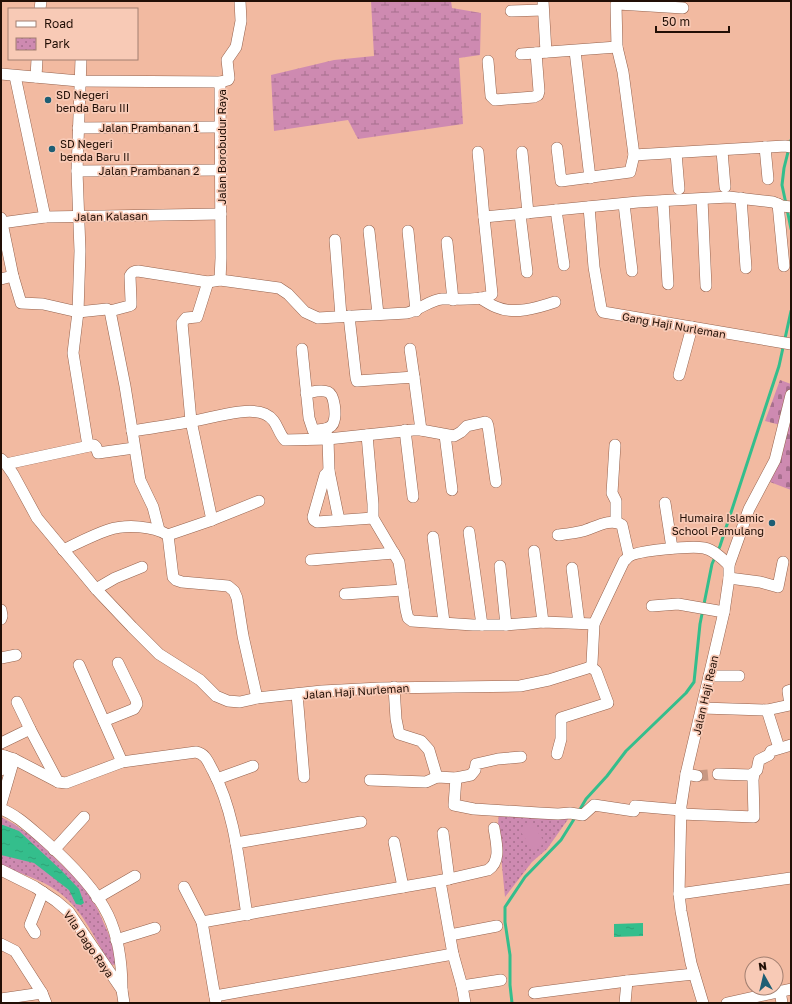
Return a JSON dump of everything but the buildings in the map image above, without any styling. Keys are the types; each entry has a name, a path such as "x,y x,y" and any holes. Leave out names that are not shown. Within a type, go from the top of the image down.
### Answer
{"street":[{"path":"220,82 228,80 229,78 227,60 236,47 242,21 240,1"},
{"path":"557,148 561,180 590,178 630,172 634,155 623,72 618,47 615,8 618,4 683,8"},
{"path":"488,60 491,96 493,99 534,97 538,95 543,5 511,11"},
{"path":"521,54 618,47"},
{"path":"576,51 590,178"},
{"path":"36,77 37,60"},
{"path":"81,60 77,171 80,216 78,312 73,354 88,446"},
{"name":"Jalan Borobudur Raya","path":"1,74 80,81 220,82 220,280"},
{"path":"15,76 45,217"},
{"name":"Jalan Prambanan 1","path":"78,128 220,126"},
{"path":"634,155 788,146"},
{"path":"765,147 768,179"},
{"path":"722,150 725,187"},
{"path":"1,221 13,276 21,303 43,304 78,312 107,309 110,311 131,305 130,276 134,271 208,282 220,280 279,288 288,294 305,312 318,318 400,314 416,311 433,301 440,299 453,300 480,298 492,294 478,152"},
{"path":"522,152 527,272"},
{"path":"676,152 679,189"},
{"name":"Jalan Prambanan 2","path":"77,171 221,170"},
{"path":"484,217 624,204 728,197 773,202 784,206 784,266"},
{"path":"741,198 746,268"},
{"path":"702,199 706,286"},
{"path":"663,201 668,284"},
{"path":"624,204 632,271"},
{"name":"Gang Haji Nurleman","path":"589,207 594,267 600,308 603,312 786,344"},
{"path":"556,210 564,265"},
{"name":"Jalan Kalasan","path":"1,221 45,217 221,214"},
{"path":"369,231 378,314"},
{"path":"408,231 416,311"},
{"path":"335,240 345,316 357,381 414,377"},
{"path":"446,242 453,300"},
{"path":"1,279 13,276"},
{"path":"208,282 197,317 186,318 182,323 192,421 212,520"},
{"path":"480,298 497,308 515,310 531,309 555,302"},
{"path":"110,311 140,480 164,532 173,577 176,580 192,584 228,586 234,591 237,598 243,636 257,698"},
{"path":"679,375 692,327"},
{"path":"302,349 311,428 326,434"},
{"path":"410,349 421,430"},
{"path":"306,393 327,391 334,399 334,422 326,434 329,471 339,520"},
{"name":"Jalan Haji Rean","path":"703,1003 694,974 681,911 681,812 691,775 702,708 724,612 729,578 726,562 750,509 775,460 791,395"},
{"path":"132,431 238,412 258,412 267,415 277,425 285,440 326,434 367,435 405,430 421,430 454,436 467,426 485,422 487,423 496,482"},
{"path":"405,430 413,497"},
{"path":"367,435 373,518 399,562 408,618 412,621 482,625 543,622 594,624"},
{"path":"445,435 452,490"},
{"path":"4,461 96,445 98,453 134,448"},
{"path":"614,445 612,493 616,501 616,522"},
{"name":"Jalan Haji Nurleman","path":"4,461 37,518 96,589 159,654 200,680 216,696 228,701 234,702 322,691 394,687 520,686 549,680 590,667"},
{"path":"329,471 325,475 313,517 314,520 317,522 373,518"},
{"path":"63,550 108,530 130,527 151,528 164,532 212,520 259,501"},
{"path":"665,503 672,548"},
{"path":"558,535 584,531 597,525 616,522 622,525 629,556"},
{"path":"469,532 482,625"},
{"path":"433,537 444,622"},
{"path":"557,754 561,739 562,718 608,703 596,671 590,667 592,663 594,624 624,561 629,556 635,554 688,547 705,548 726,562"},
{"path":"534,551 543,622"},
{"path":"311,560 394,553"},
{"path":"729,578 760,582 778,587 783,562"},
{"path":"500,566 506,625"},
{"path":"96,589 115,578 142,567"},
{"path":"572,568 579,623"},
{"path":"345,594 403,590"},
{"path":"652,606 678,604 724,612"},
{"path":"1,658 16,655"},
{"path":"104,721 134,708 136,704 136,700 118,664"},
{"path":"79,665 122,762"},
{"path":"709,676 739,676"},
{"path":"394,687 396,719 399,734 421,741 429,750 437,777"},
{"path":"702,708 767,710 790,705 788,691 791,690"},
{"path":"297,694 304,777"},
{"path":"17,702 58,782"},
{"path":"767,710 779,748"},
{"path":"1,743 30,729"},
{"path":"456,778 454,804 456,806 474,809 532,813 578,814 594,805 634,811 635,806 681,812 754,817 754,773 757,770 758,760 769,755 771,751 791,745"},
{"path":"7,757 58,782 66,783 122,762 196,752 205,755 217,779 230,813 247,915"},
{"path":"1,770 7,757"},
{"path":"1,804 7,757"},
{"path":"370,780 426,782 437,777 456,778 471,776 476,770 476,764 498,759 520,757"},
{"path":"217,779 253,766"},
{"path":"718,774 750,775 754,773"},
{"path":"1,809 16,817 68,862 88,884 108,915 116,940 122,974 122,990"},
{"path":"54,850 84,816"},
{"path":"236,843 361,822"},
{"path":"202,922 445,880 488,870 492,868 497,858 494,828"},
{"path":"443,833 445,880 450,935 453,954 462,986 464,1003"},
{"path":"394,842 403,887"},
{"name":"Vila Dago Raya","path":"1,870 19,878 43,892 69,912 122,990 124,1003"},
{"path":"97,898 135,876"},
{"path":"680,894 791,878"},
{"path":"184,887 202,922 216,999 453,954"},
{"path":"34,933 30,925 43,892"},
{"path":"450,935 497,926"},
{"path":"116,940 155,928"},
{"path":"1,944 14,951 42,993 46,1003"},
{"path":"1,953 14,951"},
{"path":"534,993 627,980 694,974"},
{"path":"462,986 501,980"},
{"path":"625,1003 627,980"},
{"path":"1,999 42,993"},
{"path":"727,1003 761,996"}],"green space":[{"path":"371,1 451,1 452,8 481,13 480,55 459,58 463,124 358,139 348,120 274,131 271,75 334,60 374,56"},
{"path":"780,380 791,384 791,490 770,482 788,427 765,421"},
{"path":"499,813 571,815 547,849 532,862 505,897 498,825"},
{"path":"1,817 35,839 84,886 98,910 109,935 117,960 116,964 113,965 109,963 93,933 80,914 66,898 44,883 1,866"},
{"path":"531,821 545,843 533,851 519,829"}],"water":[{"path":"1,825 19,831 62,871 79,889 84,903 81,905 76,904 69,890 34,863 1,855"},
{"path":"643,923 643,936 614,937 614,924"}],"waterway":[{"path":"786,204 782,185 784,168 791,140"},
{"path":"787,209 791,229"},
{"path":"579,811 586,799 607,776 626,751 686,693 694,682 700,624 712,564 720,546 779,366 791,311"},
{"path":"512,1003 510,985 510,955 505,922 505,907 525,877 561,840 576,816"}],"tunnel":[{"path":"697,776 718,774"}],"place":[{"name":"SD Negeri benda Baru III","path":"48,100"},
{"name":"SD Negeri benda Baru II","path":"52,149"},
{"name":"Humaira Islamic School Pamulang","path":"772,523"}]}
